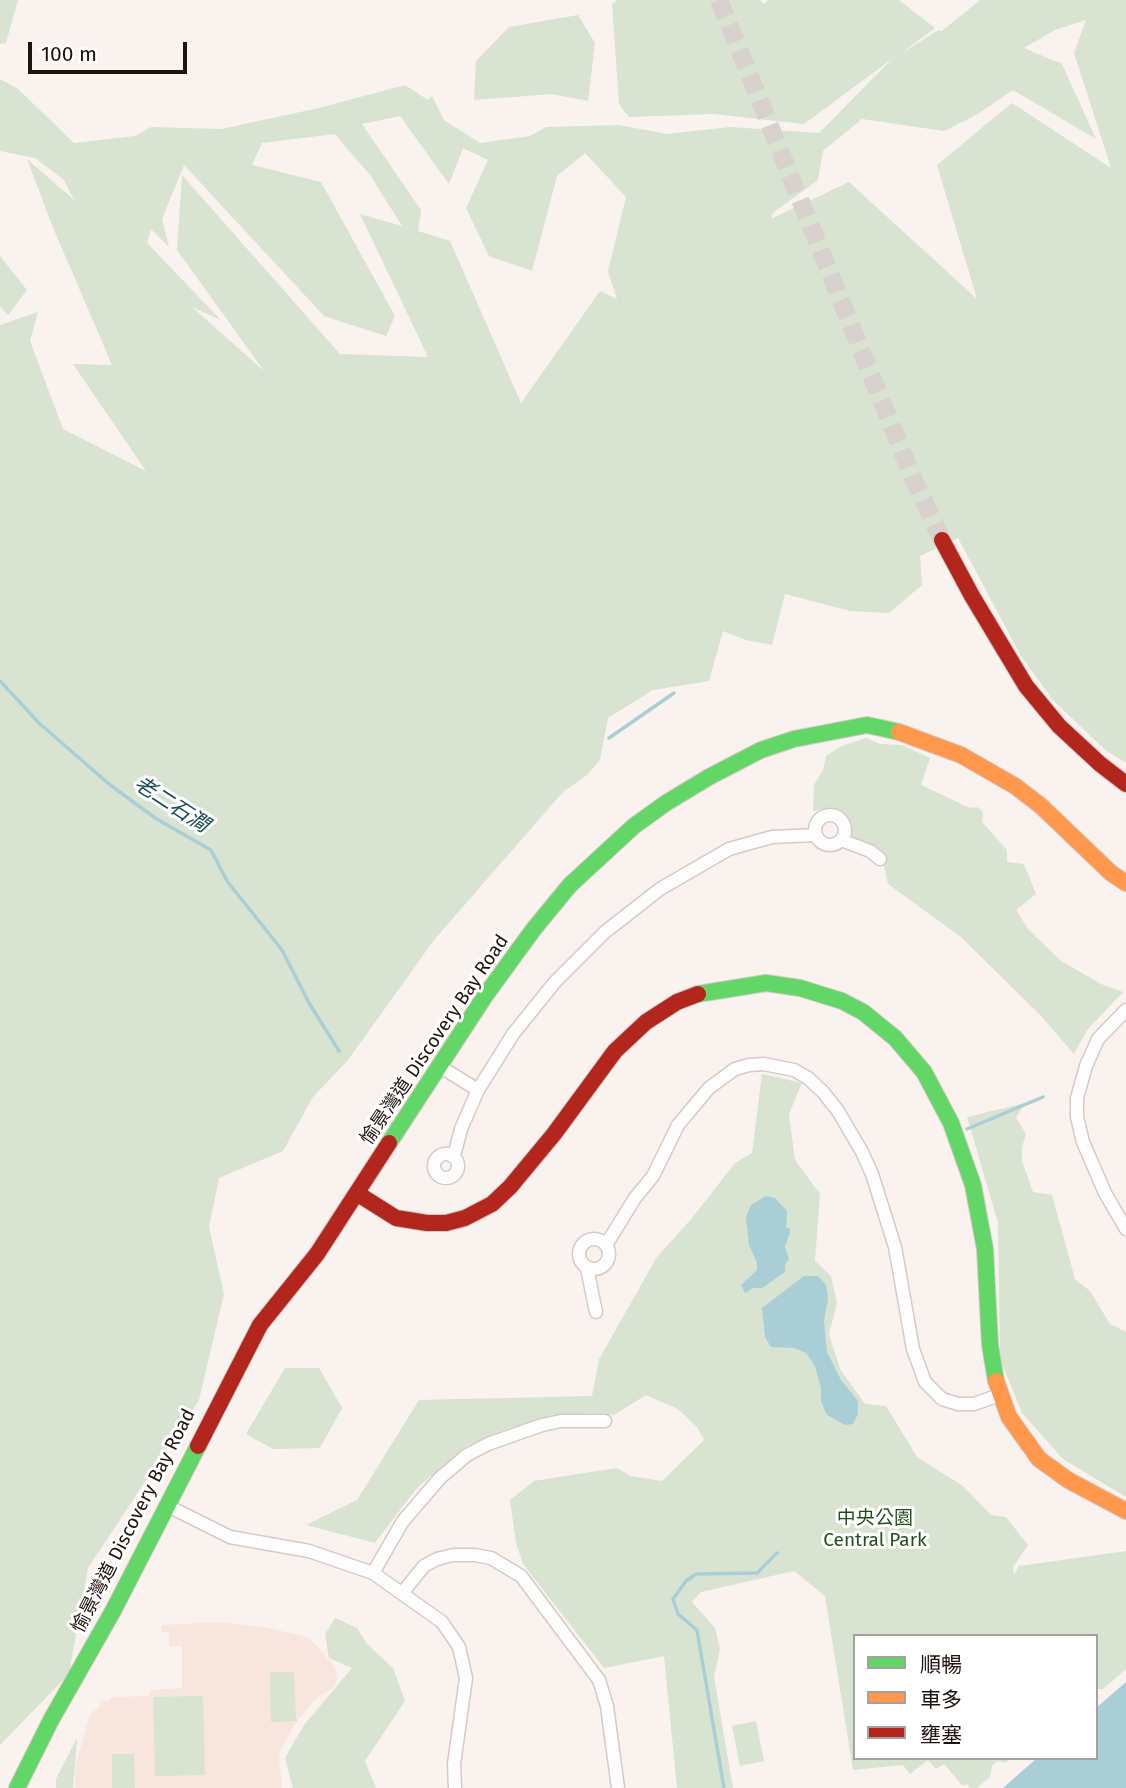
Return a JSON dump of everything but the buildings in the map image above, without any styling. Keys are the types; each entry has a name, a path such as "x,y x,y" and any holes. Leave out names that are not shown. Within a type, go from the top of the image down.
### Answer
{"street":[{"path":"942,540 1026,686 1059,726 1126,784"},
{"name":"愉景灣道 Discovery Bay Road","path":"17,1788 51,1720 113,1611 260,1325 302,1275 358,1194 485,996 536,926 570,885 605,851 666,803 761,750 794,739 867,725 903,732 961,755 998,775 1041,806 1111,873 1126,883"},
{"path":"816,835 818,821 825,816 834,816 844,826 841,840"},
{"path":"454,1156 461,1129 478,1090 513,1034 555,982 605,932 632,910 690,870 729,849 772,837 816,835 827,844 841,840 870,851 880,859"},
{"path":"358,1194 396,1218 446,1223 465,1217 492,1203 510,1187 615,1051 646,1022 667,1009 700,993 742,984 781,984 842,1001 863,1012 895,1038 924,1072 951,1123 973,1185 979,1212 985,1249 989,1345 996,1380 1009,1417 1039,1459 1068,1480 1126,1511"},
{"path":"1126,1010 1098,1039 1086,1066 1077,1098 1077,1117 1083,1142 1105,1193 1126,1229"},
{"path":"607,1245 635,1198 653,1176 678,1125 709,1088 735,1069 749,1065 780,1066 794,1070 808,1078 838,1111 872,1174 895,1247 913,1349 925,1382 942,1399 958,1404 975,1404 1002,1394"},
{"path":"439,1066 478,1090"},
{"path":"587,1268 604,1266 610,1254 607,1245 598,1240 584,1242 579,1256 587,1268 596,1312"},
{"path":"373,1573 402,1521 440,1478 467,1455 488,1444 542,1425 561,1421 605,1421"},
{"path":"166,1504 224,1535 309,1551 373,1573 442,1622 463,1657 466,1688 454,1764 455,1788"},
{"path":"403,1592 424,1566 436,1559 453,1555 491,1558 521,1576 599,1681 609,1717 618,1788"}],"shaded area":[{"path":"219,1622 263,1627 304,1636 312,1641 335,1667 337,1680 333,1688 310,1705 281,1749 279,1758 282,1788 75,1788 75,1767 90,1715 100,1706 101,1701 110,1700 111,1697 150,1696 150,1690 182,1688 182,1646 169,1646 169,1632 162,1632 162,1625"}],"green space":[{"path":"0,0 18,0 6,43 0,44"},
{"path":"617,0 760,0 764,4 768,0 899,0 935,28 900,54 939,30 942,31 980,0 1126,0 1126,763 1104,749 1052,699 1021,656 958,538 920,556 922,585 889,613 850,611 785,594 772,645 746,640 723,631 709,681 653,690 608,718 600,760 587,775 563,792 434,940 348,1060 313,1097 283,1151 219,1178 209,1227 224,1294 199,1400 88,1568 69,1674 0,1745 0,325 38,312 30,341 63,429 146,471 73,364 112,365 54,230 27,159 74,200 64,180 35,158 0,151 0,79 18,89 74,143 135,136 151,127 221,129 319,108 405,85 428,100 432,96 444,120 480,143 530,136 546,127 619,125 667,134 730,127 819,133 892,59 804,124 713,114 629,117 619,104 612,4","holes":["1086,20 1074,53 1111,168 1012,103 937,165 977,299 849,182 771,219 773,213 818,180 823,151 862,119 944,131 978,114 1013,90 1096,139 1062,64 1024,48 1055,30","400,116 449,184 463,148 488,160 466,208 489,256 532,271 557,176 585,153 626,197 608,271 617,299 600,291 521,403 450,241 418,231 421,210 362,124","335,134 370,175 402,226 360,214 428,357 340,354 182,175 177,250 264,371 192,307 221,320 147,243 151,229 169,247 162,219 184,165 324,316 386,336 395,316 321,182 252,165 262,143"]},
{"path":"578,15 595,43 588,101 552,94 474,100 476,61 509,27"},
{"path":"0,256 27,290 8,315 0,306"},
{"path":"866,738 880,744 902,745 930,758 921,785 970,808 977,807 983,812 982,822 1007,850 1007,862 1024,864 1036,894 1016,910 1028,929 1061,961 1101,984 1123,992 1087,1030 1074,1054 1041,1016 961,937 888,884 881,852 849,836 849,817 829,809 813,811 814,785 823,770 826,756 841,746"},
{"name":"中央公園 Central Park","path":"762,1074 802,1083 789,1114 795,1160 820,1194 815,1261 831,1276 837,1303 829,1334 840,1369 865,1404 886,1406 917,1457 963,1486 991,1515 1006,1517 1028,1545 1013,1567 1014,1575 1019,1566 1126,1551 1126,1669 1103,1689 1098,1689 1098,1634 853,1634 853,1760 928,1760 910,1774 903,1765 853,1770 825,1596 794,1571 701,1592 692,1602 715,1628 720,1649 714,1677 733,1788 677,1788 664,1656 604,1668 523,1564 516,1543 510,1500 534,1481 617,1468 630,1476 662,1481 704,1440 697,1427 678,1409 646,1395 614,1415 588,1413 509,1428 466,1446 416,1489 375,1543 306,1525 357,1500 419,1400 592,1396 599,1359 657,1257 735,1163 752,1153"},
{"path":"1025,1103 1016,1118 1026,1134 1022,1161 1033,1192 1052,1195 1075,1279 1090,1291 1110,1324 1126,1332 1126,1497 1063,1459 1022,1413 1000,1359 998,1223 967,1117"},
{"path":"285,1368 319,1368 342,1408 320,1448 273,1449 246,1434"},
{"path":"335,1618 357,1628 367,1644 393,1668 405,1701 365,1761 376,1788 293,1788 285,1758 304,1725 352,1668 329,1658 325,1634"},
{"path":"270,1672 294,1672 296,1721 271,1722"},
{"path":"203,1696 205,1775 155,1776 153,1697"},
{"path":"756,1721 764,1761 740,1766 732,1726"},
{"path":"77,1738 73,1788 56,1788 56,1779"},
{"path":"112,1754 134,1754 135,1788 112,1788"},
{"path":"928,1760 1009,1760 1006,1763 998,1761 992,1766 990,1777 977,1788 970,1788 967,1784 963,1786 944,1764 936,1769"}],"water":[{"path":"766,1196 775,1198 787,1211 786,1227 790,1232 785,1247 789,1259 785,1272 762,1288 753,1288 745,1293 741,1285 757,1270 757,1263 749,1245 746,1217 751,1205"},
{"path":"804,1276 818,1276 826,1285 828,1299 824,1321 827,1352 841,1380 858,1401 858,1414 853,1424 845,1425 827,1415 821,1401 821,1388 815,1366 806,1353 794,1348 771,1347 765,1337 762,1308"},
{"path":"1126,1682 1126,1788 1003,1788 1035,1760 1098,1760 1098,1706"}],"waterway":[{"name":"老二石澗","path":"0,681 40,724 109,784 155,818 211,850 227,881 282,950 309,1003 339,1051"},
{"path":"609,738 674,693"},
{"path":"967,1129 1043,1097"},
{"path":"724,1788 697,1630 678,1614 673,1599 686,1581 696,1574 757,1573 777,1553"}],"tunnel":[{"path":"719,0 913,478 942,540"}],"traffic: fast":[{"path":"389,1143 485,996 533,930 570,885 634,826 709,777 761,750 794,739 867,725 899,732"},
{"path":"698,994 766,983 800,988 842,1001 863,1012 895,1038 924,1072 951,1123 973,1185 985,1249 990,1345 996,1381"},
{"path":"17,1788 198,1446"}],"traffic: slow":[{"path":"899,732 961,755 1015,786 1041,806 1111,873 1126,883"},
{"path":"996,1381 1009,1417 1039,1459 1068,1480 1126,1511"}],"traffic: jam":[{"path":"942,540 1026,686 1059,726 1126,784"},
{"path":"358,1194 396,1218 427,1223 446,1223 465,1218 492,1204 510,1187 554,1134 615,1051 646,1022 677,1002 698,994"},
{"path":"198,1446 260,1325 317,1254 389,1143"}]}
